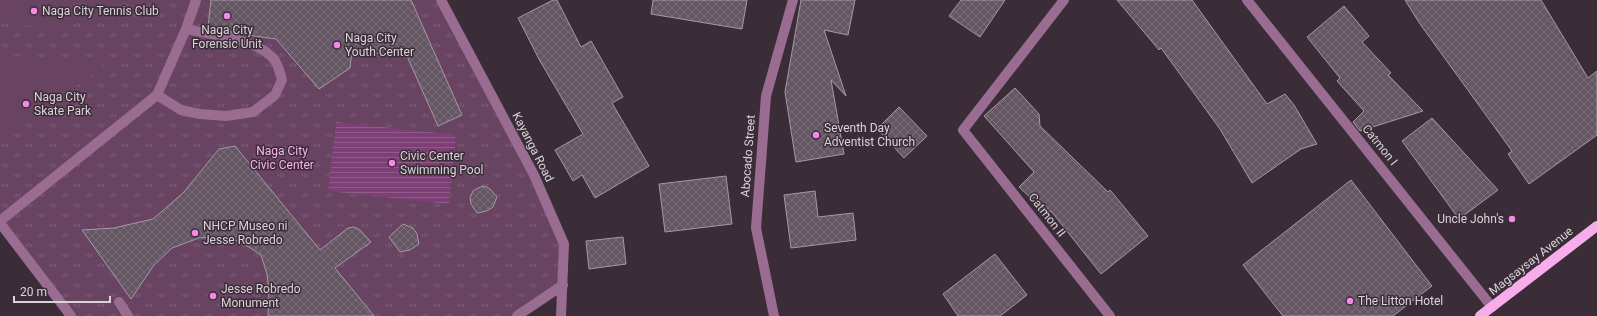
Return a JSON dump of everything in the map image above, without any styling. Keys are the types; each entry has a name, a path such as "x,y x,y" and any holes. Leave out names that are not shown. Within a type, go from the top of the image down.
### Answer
{"main road":[{"name":"Magsaysay Avenue","path":"1480,316 1597,226"}],"street":[{"path":"71,316 0,222 158,95 186,29 196,0"},
{"name":"Kayanga Road","path":"442,0 534,176 564,244 561,316"},
{"name":"Abocado Street","path":"774,316 756,228 766,96 793,0"},
{"name":"Catmon II","path":"1064,0 964,130 1110,316"},
{"name":"Catmon I","path":"1247,0 1492,307"},
{"path":"158,95 181,110 200,114 226,116 252,112 275,94 282,80 273,58 259,48 245,42 186,29"},
{"path":"517,316 562,285"},
{"path":"118,302 128,316"}],"green space":[{"name":"Naga City Civic Center","path":"0,0 440,0 564,244 563,285 517,316 71,316 0,223"},
{"name":"Naga City Tennis Club","path":"0,0 69,0 65,30 0,22"},
{"name":"Naga City Skate Park","path":"0,55 104,65 0,143"}],"shaded area":[{"name":"Civic Center Swimming Pool","path":"336,122 456,135 449,204 328,191"}],"building":[{"name":"Naga City Youth Center","path":"211,0 411,0 462,115 438,126 407,56 352,51 350,68 319,89 276,39 240,34 208,27"},
{"path":"553,0 557,0 581,47 591,41 623,97 612,103 649,166 595,198 582,175 573,181 555,150 583,134 540,61 518,18"},
{"path":"653,0 747,0 742,29 651,14"},
{"path":"801,0 855,0 848,35 824,30 846,96 831,80 844,154 796,162 785,92"},
{"path":"961,0 1005,0 980,37 949,16"},
{"path":"1117,0 1192,0 1267,104 1285,94 1294,105 1317,144 1301,149 1252,183 1220,129 1161,48 1159,50"},
{"path":"1405,0 1541,0 1588,78 1597,71 1597,135 1529,184 1508,154 1512,151 1420,24"},
{"path":"1344,6 1369,36 1362,42 1391,73 1388,75 1423,111 1360,131 1353,122 1364,111 1337,81 1340,78 1307,37"},
{"path":"1015,88 1039,114 1040,126 1108,192 1110,190 1148,236 1101,274 1051,211 1048,214 1019,187 1034,172 984,116"},
{"path":"899,107 927,136 904,158 877,129"},
{"path":"1432,118 1498,190 1459,219 1402,141"},
{"name":"NHCP Museo ni Jesse Robredo","path":"235,146 320,250 348,228 354,227 360,230 371,242 335,268 374,316 268,316 269,292 267,274 261,255 235,240 216,237 199,238 172,248 154,265 131,299 82,230 114,228 153,219 183,193 219,149"},
{"path":"726,176 732,224 665,232 659,184"},
{"path":"1351,180 1432,286 1393,316 1283,316 1243,265"},
{"path":"484,186 490,189 497,197 493,207 487,211 477,213 471,204 470,198 473,191"},
{"path":"815,191 818,217 853,213 856,240 791,248 784,195"},
{"path":"403,224 413,228 417,234 419,244 410,250 400,252 389,237"},
{"path":"623,237 626,264 589,269 586,241"},
{"path":"995,254 1027,295 1000,316 958,316 943,294"}],"place":[{"name":"Naga City Tennis Club","path":"34,11"},
{"name":"Naga City Forensic Unit","path":"227,16"},
{"name":"Naga City Youth Center","path":"337,45"},
{"name":"Naga City Skate Park","path":"26,104"},
{"name":"Seventh Day Adventist Church","path":"816,135"},
{"name":"Civic Center Swimming Pool","path":"392,163"},
{"name":"Uncle John's","path":"1512,219"},
{"name":"NHCP Museo ni Jesse Robredo","path":"195,233"},
{"name":"Jesse Robredo Monument","path":"213,296"},
{"name":"The Litton Hotel","path":"1350,301"}]}
